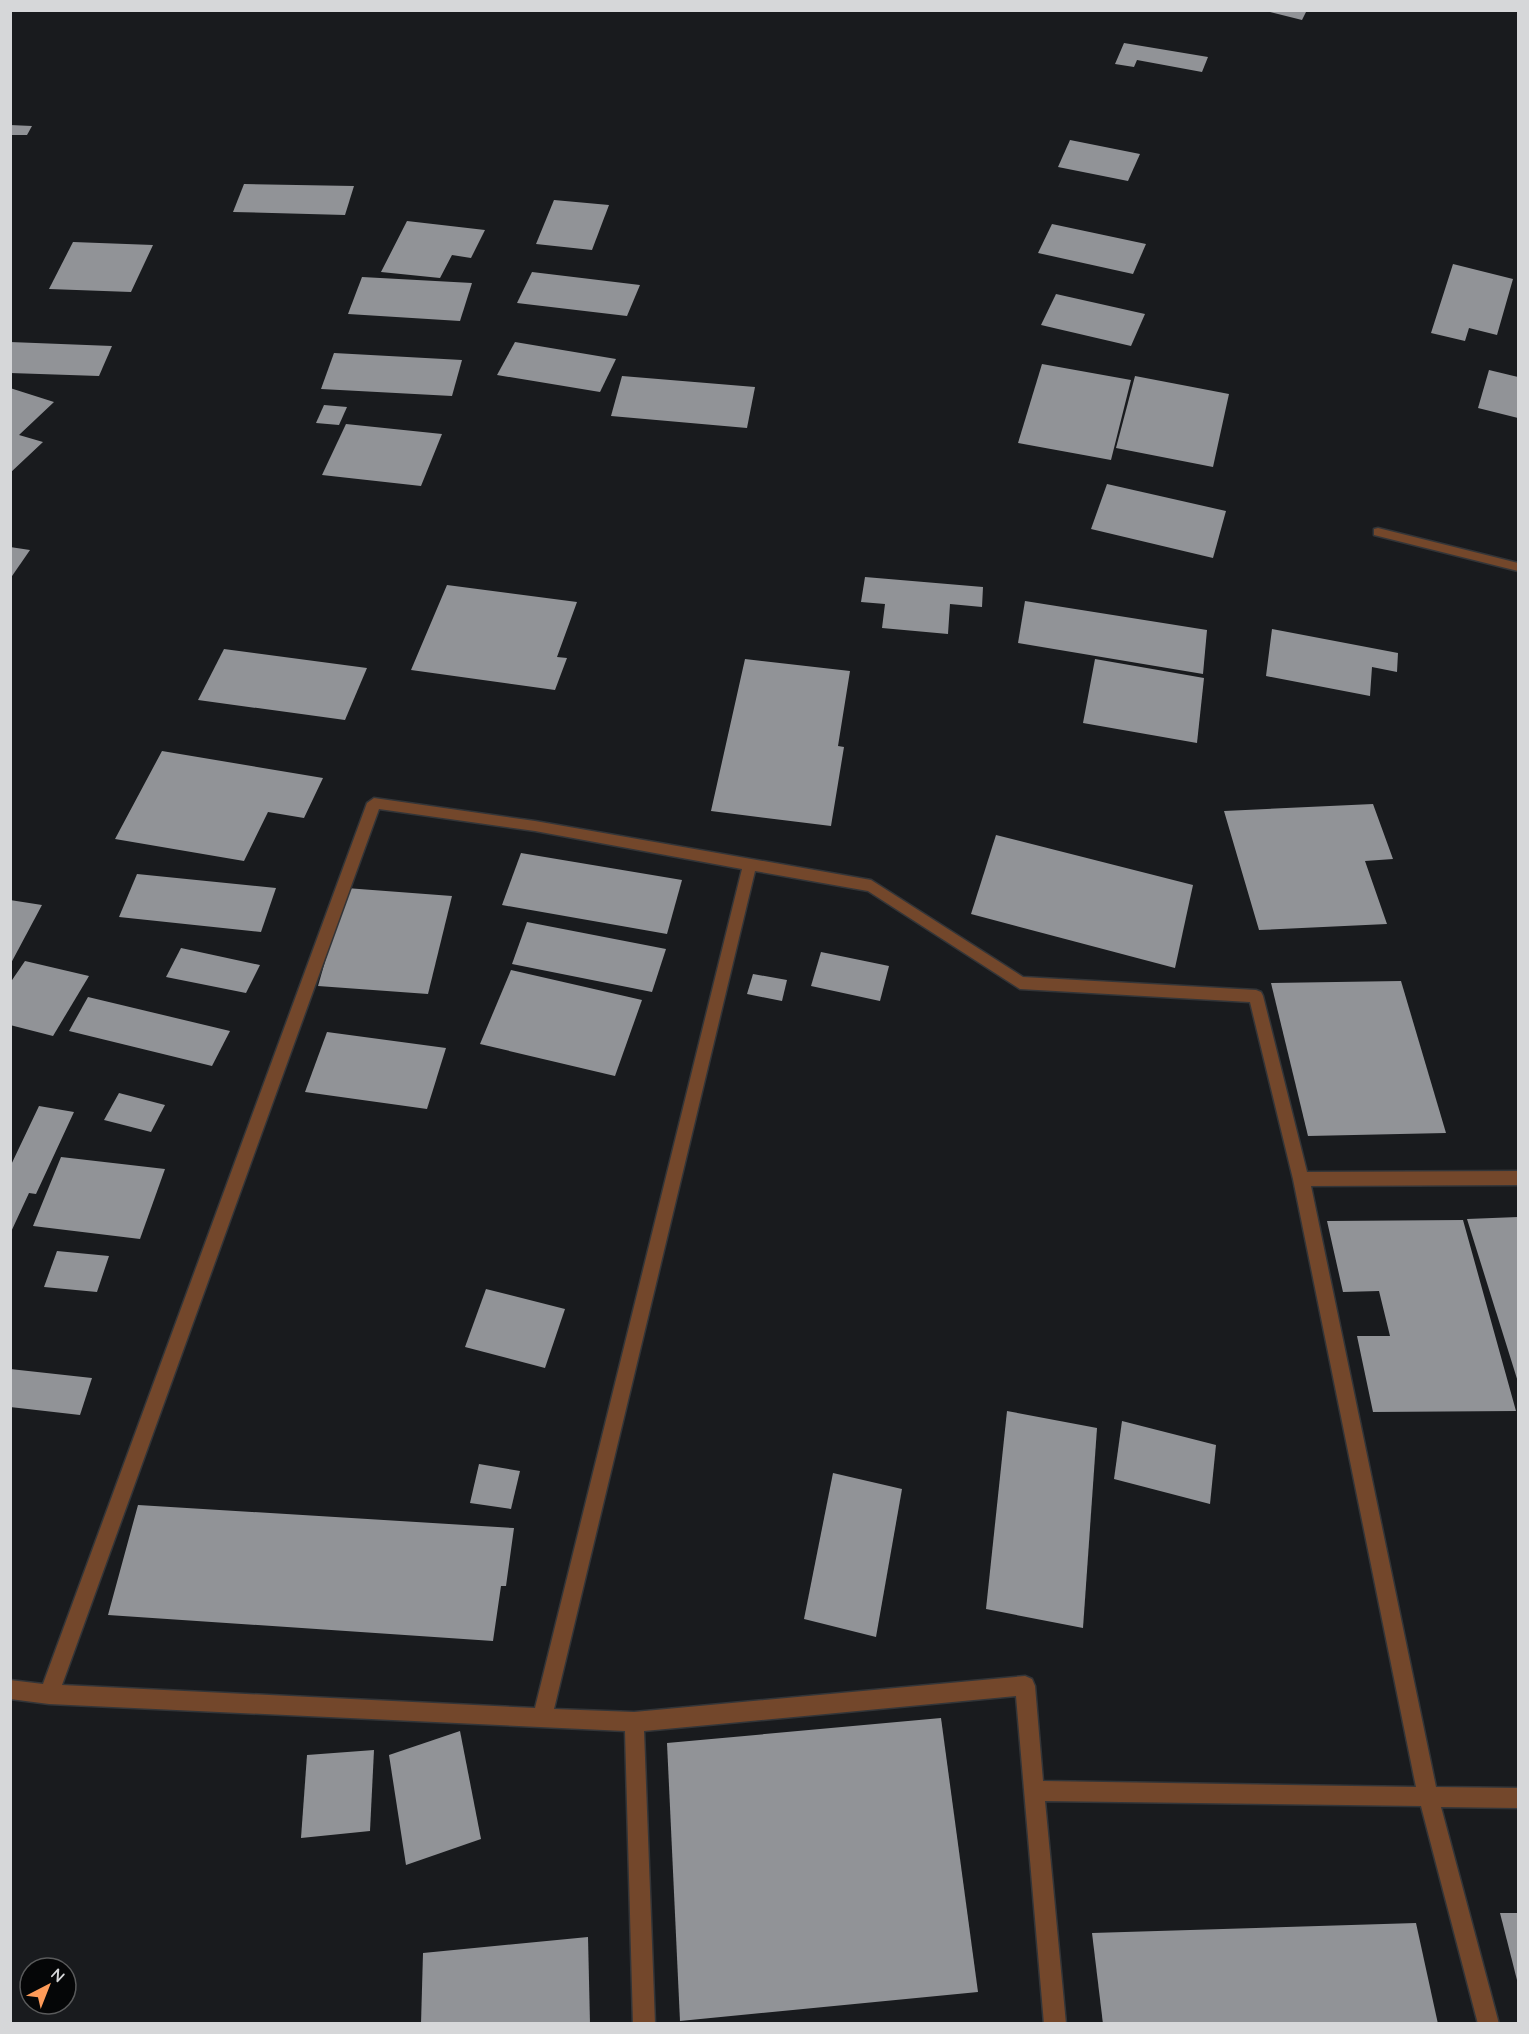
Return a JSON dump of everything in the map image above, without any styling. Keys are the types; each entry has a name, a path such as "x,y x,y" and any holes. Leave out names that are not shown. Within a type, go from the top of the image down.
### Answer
{"street":[{"path":"1378,532 1518,567"},
{"path":"49,1694 374,803 536,826 872,886 1020,983 1256,996 1301,1179 1428,1796 1489,2024"},
{"path":"542,1718 750,864"},
{"path":"1301,1179 1518,1178"},
{"path":"10,1689 49,1694 634,1722 1025,1686 1055,2024"},
{"path":"634,1722 644,2024"},
{"path":"1034,1791 1518,1798"}],"building":[{"path":"1262,10 1307,10 1302,20"},
{"path":"1124,43 1208,57 1202,72 1137,60 1134,67 1115,64"},
{"path":"10,125 32,126 27,135 10,135"},
{"path":"1070,140 1140,154 1128,181 1058,167"},
{"path":"244,184 354,186 345,215 233,212"},
{"path":"554,200 609,205 592,250 536,244"},
{"path":"407,221 485,230 471,258 452,255 440,278 381,272"},
{"path":"1052,224 1146,244 1133,274 1038,253"},
{"path":"73,242 153,245 131,292 49,289"},
{"path":"1453,264 1513,279 1497,335 1469,328 1465,341 1431,333"},
{"path":"532,272 640,285 627,316 517,303"},
{"path":"362,277 472,283 460,321 348,314"},
{"path":"1056,294 1145,314 1131,346 1041,325"},
{"path":"10,342 112,346 99,376 10,373"},
{"path":"515,342 616,359 600,392 497,375"},
{"path":"334,353 462,360 452,396 321,389"},
{"path":"1042,364 1131,380 1111,460 1018,443"},
{"path":"1489,370 1518,377 1518,418 1478,408"},
{"path":"622,376 755,387 747,428 611,416"},
{"path":"1135,376 1229,394 1213,467 1116,448"},
{"path":"10,388 54,402 19,435 43,442 10,473"},
{"path":"324,405 347,407 339,425 316,423"},
{"path":"346,424 442,434 421,486 322,475"},
{"path":"1107,484 1226,511 1213,558 1091,529"},
{"path":"10,547 30,550 10,579"},
{"path":"865,577 983,587 982,607 950,604 948,634 882,628 885,604 861,602"},
{"path":"447,585 577,602 557,657 567,658 555,690 411,670"},
{"path":"1025,601 1207,630 1203,674 1018,643"},
{"path":"1272,629 1398,653 1397,672 1372,667 1370,696 1266,676"},
{"path":"224,649 367,668 345,720 198,700"},
{"path":"745,659 850,671 838,746 844,747 831,826 711,811"},
{"path":"1095,659 1204,678 1197,743 1083,723"},
{"path":"162,751 323,778 304,818 268,812 244,861 115,839"},
{"path":"1373,804 1393,859 1365,861 1387,924 1259,930 1224,811"},
{"path":"996,835 1193,885 1175,968 971,914"},
{"path":"521,853 682,880 667,934 502,905"},
{"path":"137,874 276,888 261,932 119,917"},
{"path":"346,888 452,896 428,994 318,986"},
{"path":"10,900 42,905 10,965"},
{"path":"527,922 666,949 652,992 512,964"},
{"path":"181,948 260,965 246,993 166,977"},
{"path":"821,952 889,966 880,1001 811,986"},
{"path":"25,961 89,976 53,1036 10,1025 10,983"},
{"path":"511,970 642,1000 615,1076 480,1044"},
{"path":"753,974 787,980 782,1001 747,994"},
{"path":"1401,981 1446,1133 1308,1136 1271,983"},
{"path":"88,997 230,1031 212,1066 69,1031"},
{"path":"327,1032 446,1048 427,1109 305,1092"},
{"path":"119,1093 165,1105 151,1132 104,1120"},
{"path":"39,1106 74,1112 36,1194 29,1193 10,1234 10,1167"},
{"path":"61,1157 165,1169 140,1239 33,1226"},
{"path":"1518,1217 1518,1382 1467,1219"},
{"path":"1463,1220 1516,1411 1373,1412 1357,1336 1390,1336 1379,1291 1343,1292 1327,1221"},
{"path":"57,1251 109,1256 97,1292 44,1287"},
{"path":"486,1289 565,1309 545,1368 465,1347"},
{"path":"10,1369 92,1378 80,1415 10,1407"},
{"path":"1007,1411 1097,1428 1083,1628 986,1609"},
{"path":"1122,1421 1216,1445 1210,1504 1114,1479"},
{"path":"479,1464 520,1471 511,1509 470,1503"},
{"path":"833,1473 902,1489 876,1637 804,1619"},
{"path":"138,1505 514,1528 506,1586 501,1586 493,1641 108,1615"},
{"path":"941,1718 978,1992 680,2021 667,1743"},
{"path":"460,1731 481,1839 406,1865 389,1755"},
{"path":"374,1750 370,1831 301,1838 307,1755"},
{"path":"1500,1913 1518,1913 1518,1984"},
{"path":"1416,1923 1438,2024 1103,2024 1092,1933"},
{"path":"588,1937 590,2024 421,2024 423,1953"}]}
